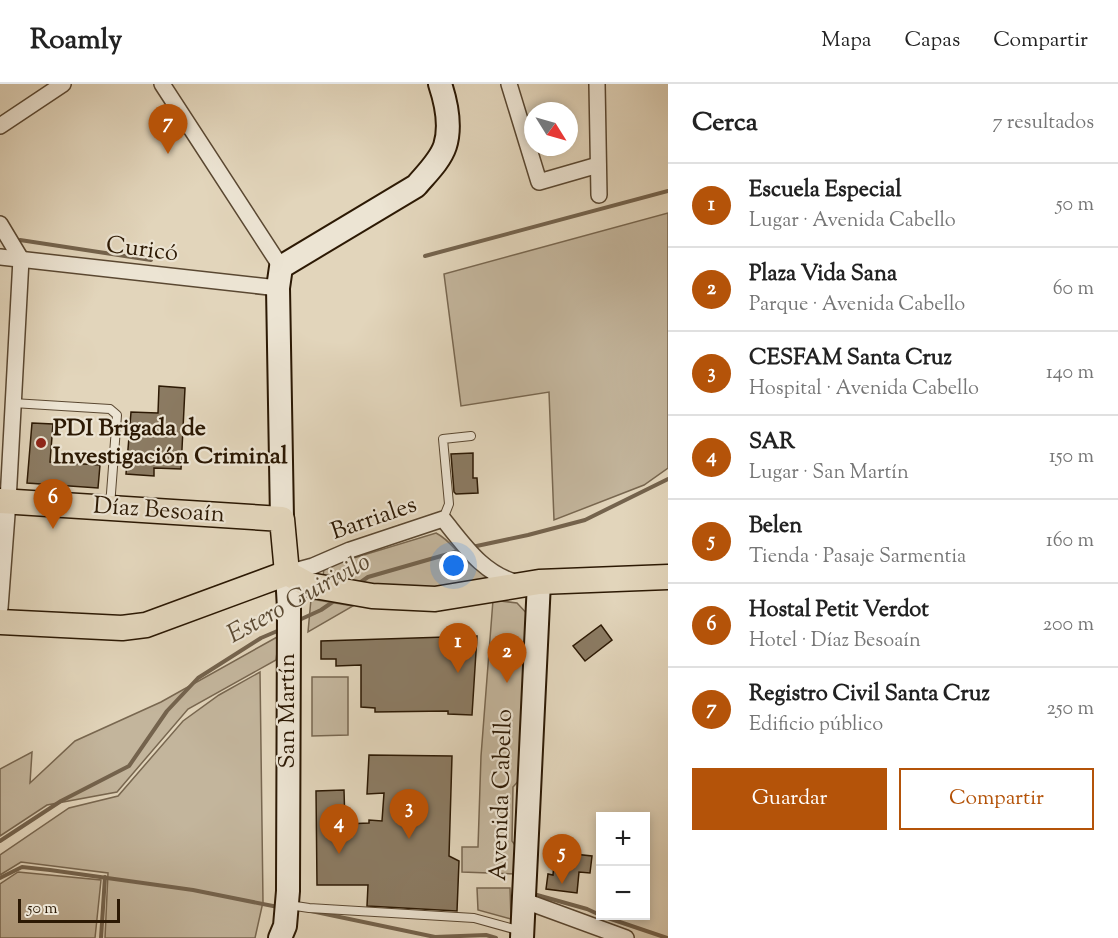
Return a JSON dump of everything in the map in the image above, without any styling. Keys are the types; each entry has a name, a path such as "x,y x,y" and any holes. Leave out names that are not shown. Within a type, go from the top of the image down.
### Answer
{"main road":[{"name":"Díaz Besoaín","path":"4,501 282,519"},
{"name":"San Martín","path":"282,519 287,573"},
{"path":"0,622 122,628 146,625 287,573 309,585 372,597 435,599 532,583 668,577"}],"street":[{"path":"0,126 63,84"},
{"path":"162,84 280,278 416,186 433,166 445,146 447,123 446,103 440,84"},
{"path":"509,84 539,182 598,165"},
{"path":"597,84 599,195"},
{"path":"0,224 21,258 14,403 4,501 0,608"},
{"name":"Curicó","path":"0,256 280,278"},
{"name":"San Martín","path":"280,278 282,519"},
{"name":"Barriales","path":"287,573 313,566 350,550 443,519 476,560 501,578 532,583"},
{"name":"San Martín","path":"280,938 285,926 288,904 289,609 287,573"},
{"name":"Avenida Cabello","path":"522,935 530,746 532,583"},
{"path":"525,901 626,938"}],"lane":[{"path":"14,403 110,409 117,415 110,508"},
{"path":"443,519 449,504 443,439 471,435"},
{"path":"288,904 474,918 522,935"}],"shaded area":[{"path":"668,213 668,468 644,485 554,520 549,392 461,406 444,274"},
{"path":"436,533 468,562 485,573 490,580 433,592 323,578 324,567"},
{"path":"311,599 353,606 308,632"},
{"path":"493,600 517,603 531,618 521,778 513,787 512,841 517,848 518,874 462,872 462,847 478,847 481,756"},
{"path":"279,636 276,660 188,709 117,792 47,805 0,836 0,769 32,752 30,783 75,741 161,702"},
{"path":"260,672 263,902 255,938 105,938 108,873 21,862 0,875 0,855 69,808 118,796 183,721 219,695"},
{"path":"312,677 348,677 348,735 312,736"},
{"path":"18,872 101,880 95,938 0,938 0,884"},
{"path":"477,888 510,888 511,919 478,910"}],"building":[{"path":"159,386 185,388 181,469 154,468 154,476 126,474 131,412 158,413"},
{"name":"PDI Brigada de Investigación Criminal","path":"32,423 53,424 50,462 100,465 98,488 27,483"},
{"path":"473,453 473,478 477,478 478,493 456,494 451,454"},
{"path":"601,625 612,640 585,661 573,646"},
{"path":"477,636 472,715 448,714 448,711 375,712 375,708 361,707 361,665 336,666 336,659 321,659 321,641"},
{"path":"369,755 452,756 449,856 459,861 457,911 367,906 368,885 317,885 316,791 344,790 345,824 369,823 369,820 382,821 384,793 367,794"},
{"path":"555,852 592,856 590,873 579,872 577,893 546,889 548,874 553,875"}],"waterway":[{"path":"425,256 668,191"},
{"path":"20,240 151,260"},
{"name":"Estero Guirivilo","path":"472,547 585,520 668,479"},
{"name":"Estero Guirivilo","path":"358,584 368,577 462,550"},
{"name":"Estero Guirivilo","path":"297,621 321,610 337,599"},
{"name":"Estero Guirivilo","path":"0,841 61,801 129,766 167,711 198,678 261,638 282,629"},
{"path":"0,878 22,867 193,890 278,907"},
{"path":"101,938 105,877"},
{"path":"537,895 596,913"},
{"path":"311,911 435,937 486,935 496,938"},
{"path":"614,920 667,938"}],"place":[{"name":"Registro Civil Santa Cruz","path":"168,154"},
{"name":"PDI Brigada de Investigación Criminal","path":"41,443"},
{"name":"Hostal Petit Verdot","path":"53,529"},
{"name":"Escuela Especial","path":"458,673"},
{"name":"Plaza Vida Sana","path":"507,683"},
{"name":"CESFAM Santa Cruz","path":"409,839"},
{"name":"SAR","path":"339,854"},
{"name":"Belen","path":"562,884"}]}
